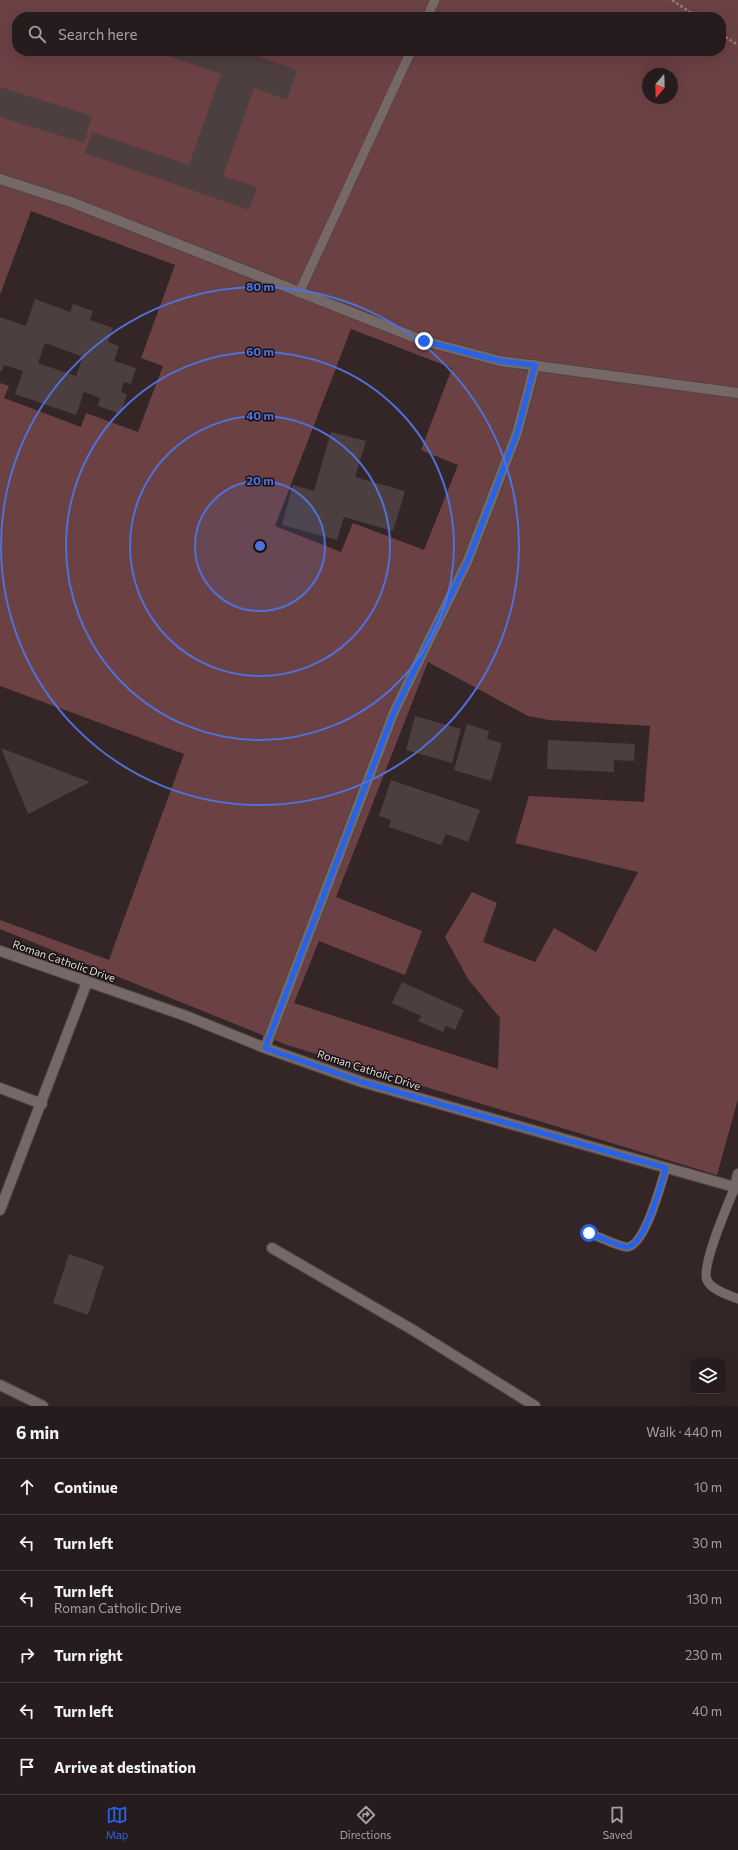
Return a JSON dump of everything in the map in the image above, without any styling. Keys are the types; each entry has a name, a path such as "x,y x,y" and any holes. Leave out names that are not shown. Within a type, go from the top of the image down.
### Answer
{"street":[{"path":"0,179 71,202 424,341 500,361 738,393"},
{"path":"265,1048 394,712 468,560 517,433 535,365"},
{"name":"Roman Catholic Drive","path":"0,951 186,1016 265,1048 362,1082 736,1187"},
{"path":"0,1210 42,1104 87,982"},
{"path":"0,1088 42,1104"},
{"path":"736,1187 738,1174"},
{"path":"272,1248 412,1330 535,1406"},
{"path":"0,1386 42,1406"}],"lane":[{"path":"429,12 435,0"},
{"path":"299,293 409,56"},
{"path":"589,1233 627,1247 634,1244 644,1232 666,1168"},
{"path":"736,1187 709,1258 706,1272 707,1281 714,1288 738,1299"}],"path":[{"path":"672,0 690,12"},
{"path":"726,37 738,45"}],"shaded area":[{"path":"0,0 738,0 738,1099 717,1175 287,1045 0,929 0,920 109,960 184,754 0,686 0,383 9,386 4,398 81,427 86,413 138,432 163,366 141,358 175,265 31,211 0,295","holes":["351,329 452,368 421,450 458,465 424,550 353,523 341,552 275,526","428,662 528,716 549,720 650,726 644,802 529,796 515,843 638,872 596,952 554,928 535,962 483,942 497,903 472,892 445,937 468,979 500,1018 498,1069 294,1003 319,941 405,975 422,931 336,897"]}],"building":[{"path":"168,56 257,56 297,70 287,100 254,88 223,176 257,187 249,210 85,153 92,132 189,165 221,74"},
{"path":"0,87 92,116 84,143 0,117"},
{"path":"35,299 70,312 73,304 93,311 90,320 113,328 108,342 119,346 114,361 136,368 131,384 124,382 121,392 127,394 120,414 98,406 100,398 84,392 76,415 15,394 23,371 4,365 2,371 0,371 0,317 26,326","holes":["45,343 83,357 76,376 38,363"]},
{"path":"331,432 366,441 355,477 405,491 393,531 344,517 337,540 282,525 293,485 314,491"},
{"path":"415,716 461,729 452,763 406,750"},
{"path":"467,724 489,731 487,739 502,743 491,781 454,770"},
{"path":"548,740 635,744 634,761 614,760 614,772 547,769"},
{"path":"1,748 90,782 28,814"},
{"path":"391,780 480,810 468,842 446,834 441,845 389,827 391,820 379,816"},
{"path":"402,982 464,1010 455,1030 446,1026 443,1032 418,1021 421,1016 392,1003"},
{"path":"69,1254 104,1266 88,1315 53,1303"}],"route":[{"path":"424,341 500,361 535,365 517,433 468,560 394,712 265,1048 362,1082 666,1168 644,1232 639,1240 627,1247 589,1233"}]}
